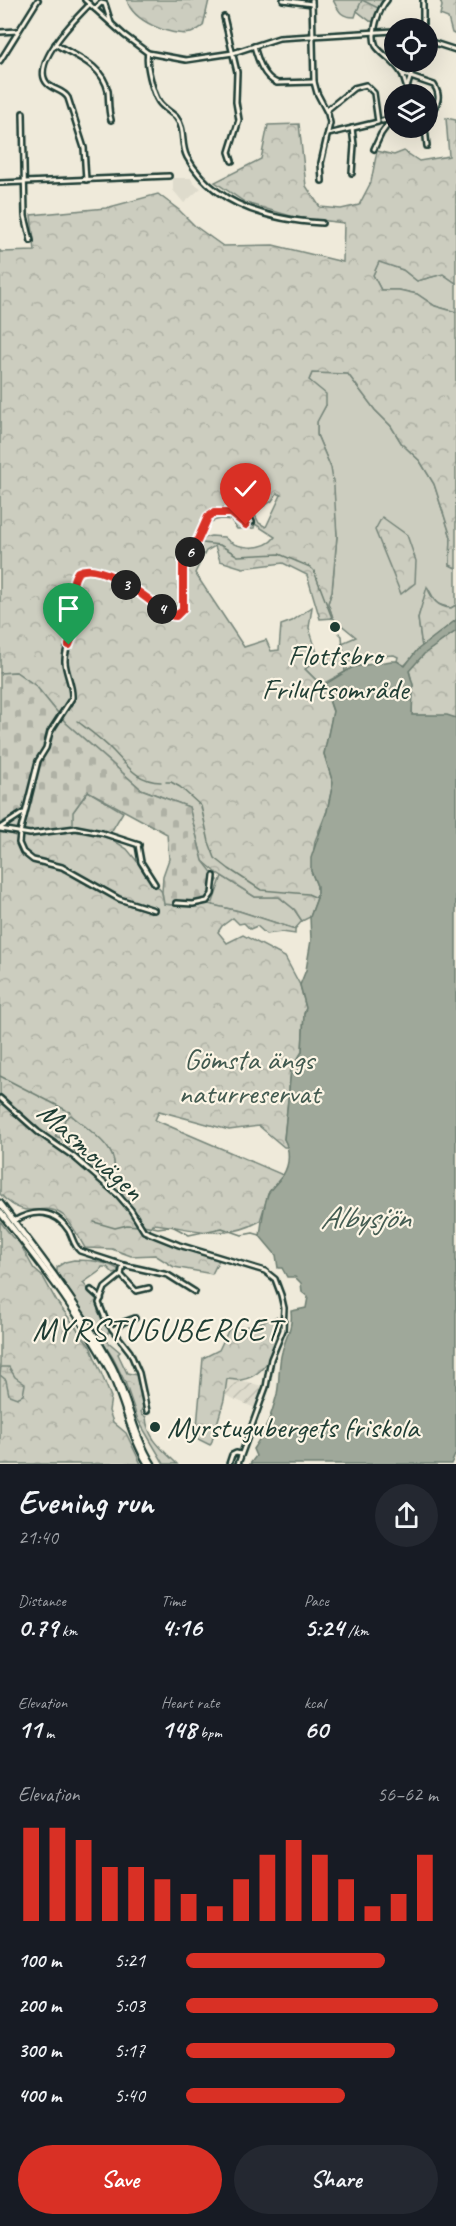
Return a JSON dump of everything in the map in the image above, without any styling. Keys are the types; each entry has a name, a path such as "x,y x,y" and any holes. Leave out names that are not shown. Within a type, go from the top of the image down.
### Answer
{"main road":[{"path":"0,1203 64,1291 108,1359 122,1388 137,1434 152,1464"},
{"path":"0,1211 8,1220 14,1221"},
{"path":"0,1211 48,1275 103,1359 118,1391 134,1437 148,1464"},
{"path":"14,1221 14,1230"}],"street":[{"path":"0,61 38,0"},
{"path":"85,0 148,53 190,61 233,53 279,38 384,32"},
{"path":"283,0 312,2 314,82 330,123 321,163 322,181"},
{"path":"387,0 380,11 375,32 376,46 393,61 405,84"},
{"path":"423,0 423,18"},
{"path":"95,9 101,3 105,4 112,24"},
{"path":"86,180 84,148 68,98 63,91 48,84 44,76 48,57 61,34 90,4"},
{"path":"224,17 237,72 236,96 239,120 229,152 232,161"},
{"path":"0,32 18,31"},
{"path":"55,44 89,63 100,73 107,89 111,120"},
{"path":"438,45 456,50"},
{"path":"254,46 261,66 272,81 277,83 314,82"},
{"path":"148,53 147,60 156,96 178,120 182,128 188,158 214,189 237,204 257,212 299,221 322,223"},
{"path":"408,84 412,72"},
{"path":"402,74 432,84"},
{"path":"326,111 354,88 366,86 375,94 380,122"},
{"path":"23,113 25,216 31,241"},
{"path":"328,134 384,120"},
{"path":"352,128 354,145 352,173"},
{"path":"374,149 384,132"},
{"path":"426,138 427,146"},
{"path":"0,183 168,176"},
{"path":"154,910 119,899 62,867 33,860 23,852 19,843 24,812 38,761 46,748 50,732 72,698 65,656 75,620 72,590 76,575 90,568 102,572 142,594 173,616 179,614 183,609 183,562 195,546 208,517 214,513 231,513 249,516 252,522 246,525 231,513"},
{"path":"0,828 24,812"},
{"path":"0,828 30,834 76,828 102,833 139,845 141,862 155,884"},
{"path":"176,903 193,904 207,901 212,894 214,876"},
{"name":"Masmovägen","path":"0,1098 38,1132 74,1157 118,1195 144,1231 179,1245 265,1271 274,1277 284,1303 284,1330 271,1359 266,1387 238,1464"},
{"path":"14,1221 28,1213 52,1215 63,1223 80,1251 123,1265 168,1275 195,1292"},
{"path":"123,1265 121,1275 105,1288 99,1303 106,1322 114,1329 130,1352 139,1373 147,1411"},
{"path":"121,1275 136,1291 149,1288"},
{"path":"90,1290 100,1299"},
{"path":"114,1329 135,1318"},
{"path":"229,1464 232,1455 236,1453 242,1455"}],"shaded area":[{"path":"173,178 191,178 193,183 201,188 184,203 173,190"},
{"path":"227,1379 264,1387 257,1409 225,1395"}],"green space":[{"path":"127,0 209,0 203,26 193,32 183,34 163,30 144,21 130,8"},
{"path":"333,0 383,1 375,22 357,11 355,17 343,15"},
{"path":"362,0 378,8 375,22 357,11"},
{"path":"440,0 456,0 456,35 452,33 448,18 440,15 442,6"},
{"path":"446,118 456,120 456,283 443,274 417,281 403,270 379,262 373,275 381,290 399,290 417,294 435,306 456,312 456,568 450,565 451,537 434,484 420,461 402,444 391,426 375,410 348,374 312,373 309,380 326,394 326,405 317,422 317,435 331,468 334,487 337,536 332,591 328,603 333,618 320,619 307,575 283,563 243,568 220,561 215,546 206,551 195,573 244,647 266,640 271,651 279,650 281,625 292,621 312,607 309,628 319,659 305,669 321,685 324,685 333,712 324,754 333,783 327,811 315,841 311,871 317,886 317,898 310,917 302,921 294,909 279,897 255,897 217,873 203,861 189,807 141,789 66,723 36,686 16,672 0,673 0,250 1,252 35,251 31,215 106,208 158,194 195,226 223,246 273,245 343,262 344,223 294,217 246,203 215,182 261,159 268,125 299,124 306,186 320,207 341,209 359,205 371,182 377,151 394,155 404,151 419,161 449,156","holes":["277,493 281,495 266,527 259,523 254,513 272,501","222,519 231,520 237,529 254,528 255,524 275,537 270,542 257,547 235,544 224,537 203,538 208,524"]},
{"path":"379,261 403,270 417,281 443,274 456,283 456,312 435,306 417,294 399,290 381,290 373,275"},
{"path":"312,373 348,374 375,410 391,426 402,444 420,461 434,484 451,537 450,565 456,568 456,605 451,608 437,604 428,588 418,618 422,647 404,666 397,661 398,657 394,655 347,663 347,671 321,685 305,669 318,660 336,653 342,643 356,637 333,618 328,603 332,591 337,536 331,468 317,435 317,421 326,405 309,380"},
{"path":"382,517 407,535 416,561 415,583 401,594 375,530"},
{"path":"427,587 433,599 439,604 451,608 456,605 456,620 422,647 418,618"},
{"path":"456,631 456,718 412,715 413,685 409,670 423,654"},
{"path":"16,672 36,686 66,723 141,789 189,807 203,861 218,880 204,903 184,906 164,904 163,876 169,859 167,834 88,791 73,812 73,832 16,836 0,831 0,673"},
{"name":"Gömsta ängs naturreservat","path":"88,791 123,812 108,837 127,849 162,892 164,904 184,906 204,903 239,911 295,929 295,934 282,932 266,934 257,926 250,929 233,918 218,932 227,943 243,935 285,957 300,985 306,1008 302,1052 291,1070 284,1139 289,1147 284,1147 259,1126 229,1130 159,1111 155,1120 283,1175 269,1192 260,1221 246,1228 207,1232 152,1224 147,1234 219,1260 212,1274 174,1267 155,1255 131,1256 112,1249 85,1248 64,1216 50,1210 20,1208 0,1194 0,831 16,836 73,812","holes":["71,1115 108,1148 113,1156 113,1174 100,1170 61,1138 55,1136 65,1119"]},
{"path":"222,876 255,897 279,897 294,909 302,921 295,929 212,905"},
{"path":"71,1115 102,1140 108,1148 113,1156 113,1174 93,1165 61,1138 55,1137 65,1119"},
{"path":"0,1221 12,1237 19,1242 34,1269 43,1277 57,1302 90,1346 111,1397 109,1411 113,1422 126,1433 141,1464 0,1464"},
{"path":"74,1260 107,1264 118,1269 114,1274 107,1267 102,1267 83,1283 97,1299 98,1311 112,1332 108,1332 106,1340 120,1352 118,1354 127,1373 137,1375 144,1405 141,1411 146,1417 149,1431 177,1464 164,1464 138,1420 125,1382 113,1358 57,1273 57,1267"},
{"path":"276,1317 275,1347 266,1364 251,1377 239,1380 227,1379 224,1400 210,1445 196,1438 203,1358 219,1350 229,1329 250,1326"},
{"path":"1,1367 9,1367 15,1377 25,1384 23,1395 17,1398 9,1395 6,1380 0,1375"}],"water":[{"name":"Albysjön","path":"456,620 456,631 424,654 409,671 413,685 412,715 447,715 456,718 456,1453 451,1464 250,1464 256,1456 253,1449 273,1410 281,1357 290,1327 291,1311 306,1308 308,1297 302,1292 301,1283 295,1277 287,1277 282,1268 278,1268 276,1255 260,1236 268,1194 285,1171 288,1162 284,1139 291,1070 302,1052 306,1008 300,985 306,970 311,940 310,917 317,898 317,886 311,871 311,858 327,811 333,783 324,754 333,711 324,685 353,667 391,661 397,661 405,666 417,650"}],"waterway":[{"path":"202,543 220,545 238,556 279,554 310,567 314,571 332,618"},
{"path":"339,633 342,636 345,672"},
{"path":"77,721 105,744 134,773 146,779 161,782"},
{"path":"166,782 180,787 201,806 215,858 229,869 261,890 308,894 317,898"},
{"path":"0,1076 66,1110"},
{"path":"94,1222 115,1228 127,1225 138,1226"},
{"path":"143,1225 158,1228 172,1226 189,1235 222,1228 242,1235 253,1233 260,1235"}],"place":[{"name":"Flottsbro Friluftsområde","path":"335,627"},
{"name":"Myrstugubergets friskola","path":"155,1427"}],"district":[{"name":"MYRSTUGUBERGET","path":"157,1329"}],"route":[{"path":"69,645 75,620 72,590 74,578 78,572 90,568 102,572 142,594 168,614 176,616 183,609 183,562 195,546 208,517 214,513 231,513 246,525"}]}
